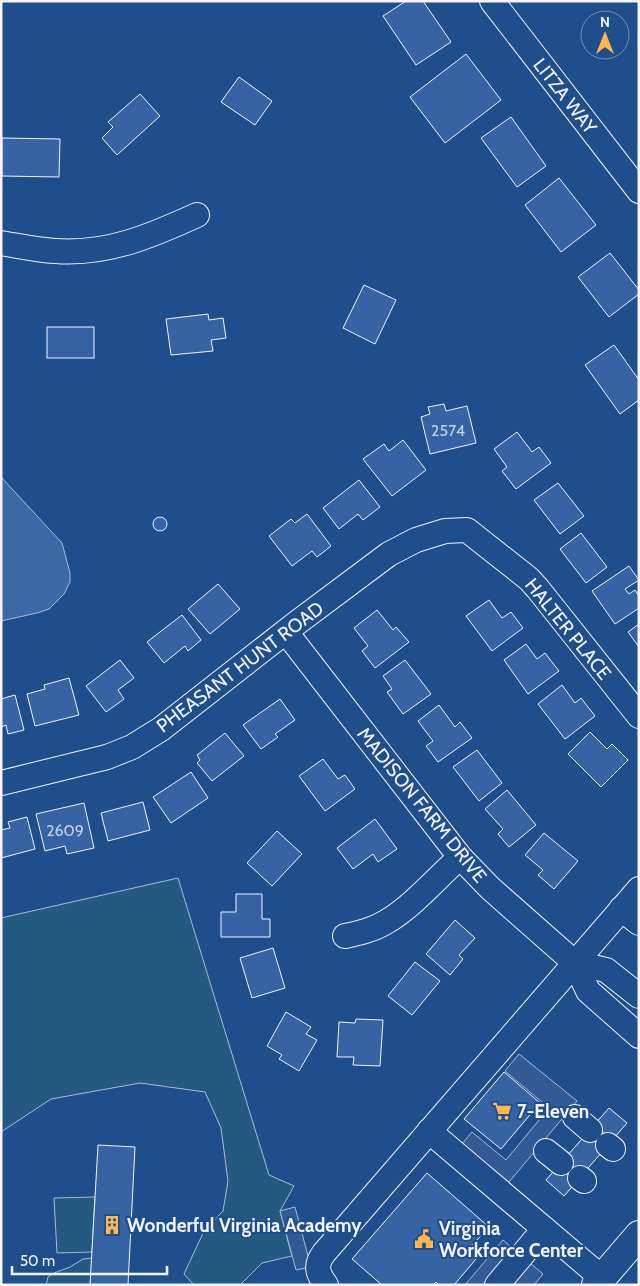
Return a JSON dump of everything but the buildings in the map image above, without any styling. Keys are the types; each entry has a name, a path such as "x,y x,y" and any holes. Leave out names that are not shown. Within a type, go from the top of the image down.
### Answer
{"main road":[{"path":"599,1281 639,1235"}],"street":[{"name":"LITZA WAY","path":"492,1 639,192"},
{"path":"1,244 56,251 91,250 118,246 151,236 197,215"},
{"name":"PHEASANT HUNT ROAD","path":"1,783 107,757 132,747 161,729 390,554 416,540 445,531 467,530"},
{"name":"HALTER PLACE","path":"467,530 529,579 639,716"},
{"name":"MADISON FARM DRIVE","path":"286,632 460,856 490,888 574,963 588,991 639,1036"},
{"path":"345,936 365,932 385,923 400,912 460,856"},
{"path":"326,1285 317,1269 320,1258 574,963 630,916 639,889"},
{"name":"MADISON FARM DRIVE","path":"574,963 606,970 639,996"},
{"path":"429,1131 544,1229 599,1281"},
{"path":"497,1285 544,1229"}],"shaded area":[{"path":"1,477 62,543 70,573 70,582 64,594 49,609 1,621"},
{"path":"178,878 269,1175 294,1186 280,1211 292,1256 262,1263 240,1285 194,1285 184,1274 204,1231 223,1211 228,1181 221,1128 205,1092 140,1083 51,1099 1,1132 1,918"},
{"path":"519,1054 577,1101 509,1182 462,1144 472,1132 506,1160 549,1108 505,1071"},
{"path":"95,1197 92,1252 57,1253 54,1198"},
{"path":"295,1207 311,1267 296,1270 280,1211"},
{"path":"503,1240 543,1274 534,1285 465,1285"},
{"path":"92,1258 90,1285 46,1285 48,1277 54,1273 70,1267 83,1259"}],"place":[{"name":"7-Eleven","path":"502,1111"},
{"name":"Wonderful Virginia Academy","path":"112,1225"},
{"name":"Virginia Workforce Center","path":"424,1239"}]}
